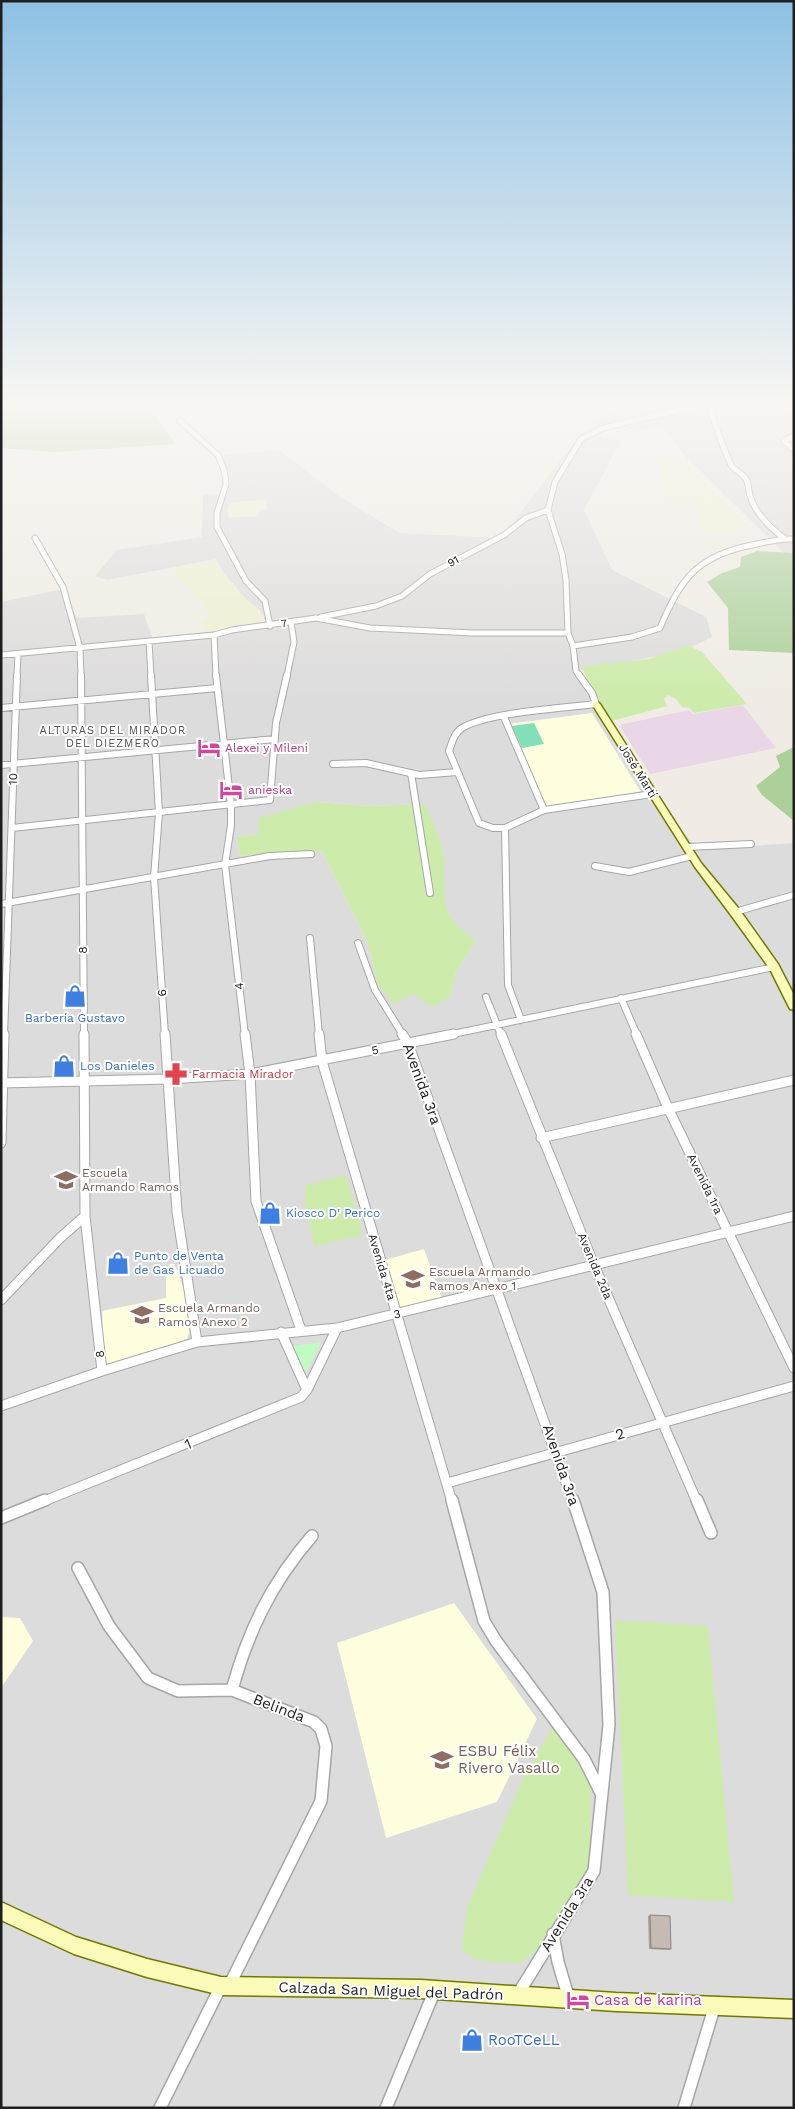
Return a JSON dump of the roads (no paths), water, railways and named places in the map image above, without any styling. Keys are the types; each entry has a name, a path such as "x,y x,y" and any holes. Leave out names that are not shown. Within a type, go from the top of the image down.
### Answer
{"street":[{"path":"221,499 217,513 217,527 246,581 265,601 270,626"},
{"path":"548,510 551,499"},
{"path":"752,499 759,515 772,530 784,538"},
{"name":"91","path":"316,618 376,606 402,596 430,574 504,535 526,518 548,510"},
{"name":"José Martí","path":"548,510 562,554 566,580 568,633 573,646 576,671 592,693 596,704 689,852 774,967 794,1006"},
{"name":"8","path":"35,538 63,586 80,648 83,758 82,889 85,1216 102,1371"},
{"path":"573,646 632,637 660,628 674,594 697,565 734,548 784,538 794,539"},
{"name":"7","path":"1,655 214,635 232,630 316,618 370,628 472,633 568,633"},
{"path":"12,828 270,800 278,711 293,644 294,629 291,622"},
{"name":"4","path":"214,635 217,688 231,805 231,825 225,865 250,1074 256,1200 264,1229 301,1330"},
{"name":"6","path":"149,642 159,813 154,877 177,1212 198,1342"},
{"name":"10","path":"1,1143 4,903 12,828 18,654"},
{"path":"1,708 217,688"},
{"path":"596,704 488,719 463,728 455,735 449,751 479,824 493,828 505,828 544,810 652,794"},
{"path":"504,717 544,810"},
{"path":"1,765 275,739"},
{"path":"333,764 366,763 431,776 457,772"},
{"path":"410,773 430,893"},
{"path":"505,828 508,985 521,1020"},
{"path":"595,866 629,872 689,852 751,844"},
{"path":"4,903 270,856 311,854"},
{"path":"735,912 794,895"},
{"name":"Avenida 4ta","path":"310,938 322,1062 447,1483 484,1621 496,1641 584,1759 602,1794"},
{"name":"Avenida 3ra","path":"358,944 375,990 408,1043 558,1453 603,1592 606,1623 608,1725 594,1871 516,1996"},
{"name":"5","path":"2,1083 84,1080 169,1080 250,1074 322,1062 774,967"},
{"name":"Avenida 2da","path":"486,997 541,1138 594,1265 711,1533"},
{"name":"Avenida 1ra","path":"622,998 668,1108 794,1368"},
{"path":"541,1138 794,1080"},
{"path":"1,1300 60,1238 85,1216"},
{"name":"3","path":"1,1406 102,1371 198,1342 280,1332 337,1328 794,1216"},
{"path":"307,1390 337,1328"},
{"path":"280,1332 307,1390"},
{"name":"2","path":"447,1483 558,1453 662,1421 794,1386"},
{"name":"1","path":"1,1518 290,1402 301,1397 307,1390"},
{"path":"232,1690 242,1652 264,1601 291,1558 312,1536"},
{"name":"Belinda","path":"78,1568 109,1626 148,1678 178,1691 232,1690 314,1722 321,1729 326,1746 321,1801 160,2108"},
{"name":"Calzada San Miguel del Padrón","path":"1,1911 74,1945 147,1968 225,1986 435,1990 569,1999 794,2009"},
{"path":"553,1934 558,1962 569,1999"},
{"path":"386,2108 435,1990"},
{"path":"684,2108 715,2005"}],"place":[{"name":"Alexei y Mileni","path":"209,748"},
{"name":"anieska","path":"231,790"},
{"name":"Barbería Gustavo","path":"75,996"},
{"name":"Los Danieles","path":"64,1066"},
{"name":"Farmacia Mirador","path":"176,1074"},
{"name":"Escuela Armando Ramos","path":"66,1180"},
{"name":"Kiosco D' Perico","path":"270,1213"},
{"name":"Punto de Venta de Gas Licuado","path":"118,1263"},
{"name":"Escuela Armando Ramos Anexo 1","path":"413,1279"},
{"name":"Escuela Armando Ramos Anexo 2","path":"142,1315"},
{"name":"ESBU Félix Rivero Vasallo","path":"442,1760"},
{"name":"Casa de karina","path":"578,2000"},
{"name":"RooTCeLL","path":"472,2040"}],"district":[{"name":"ALTURAS DEL MIRADOR DEL DIEZMERO","path":"113,736"}]}
